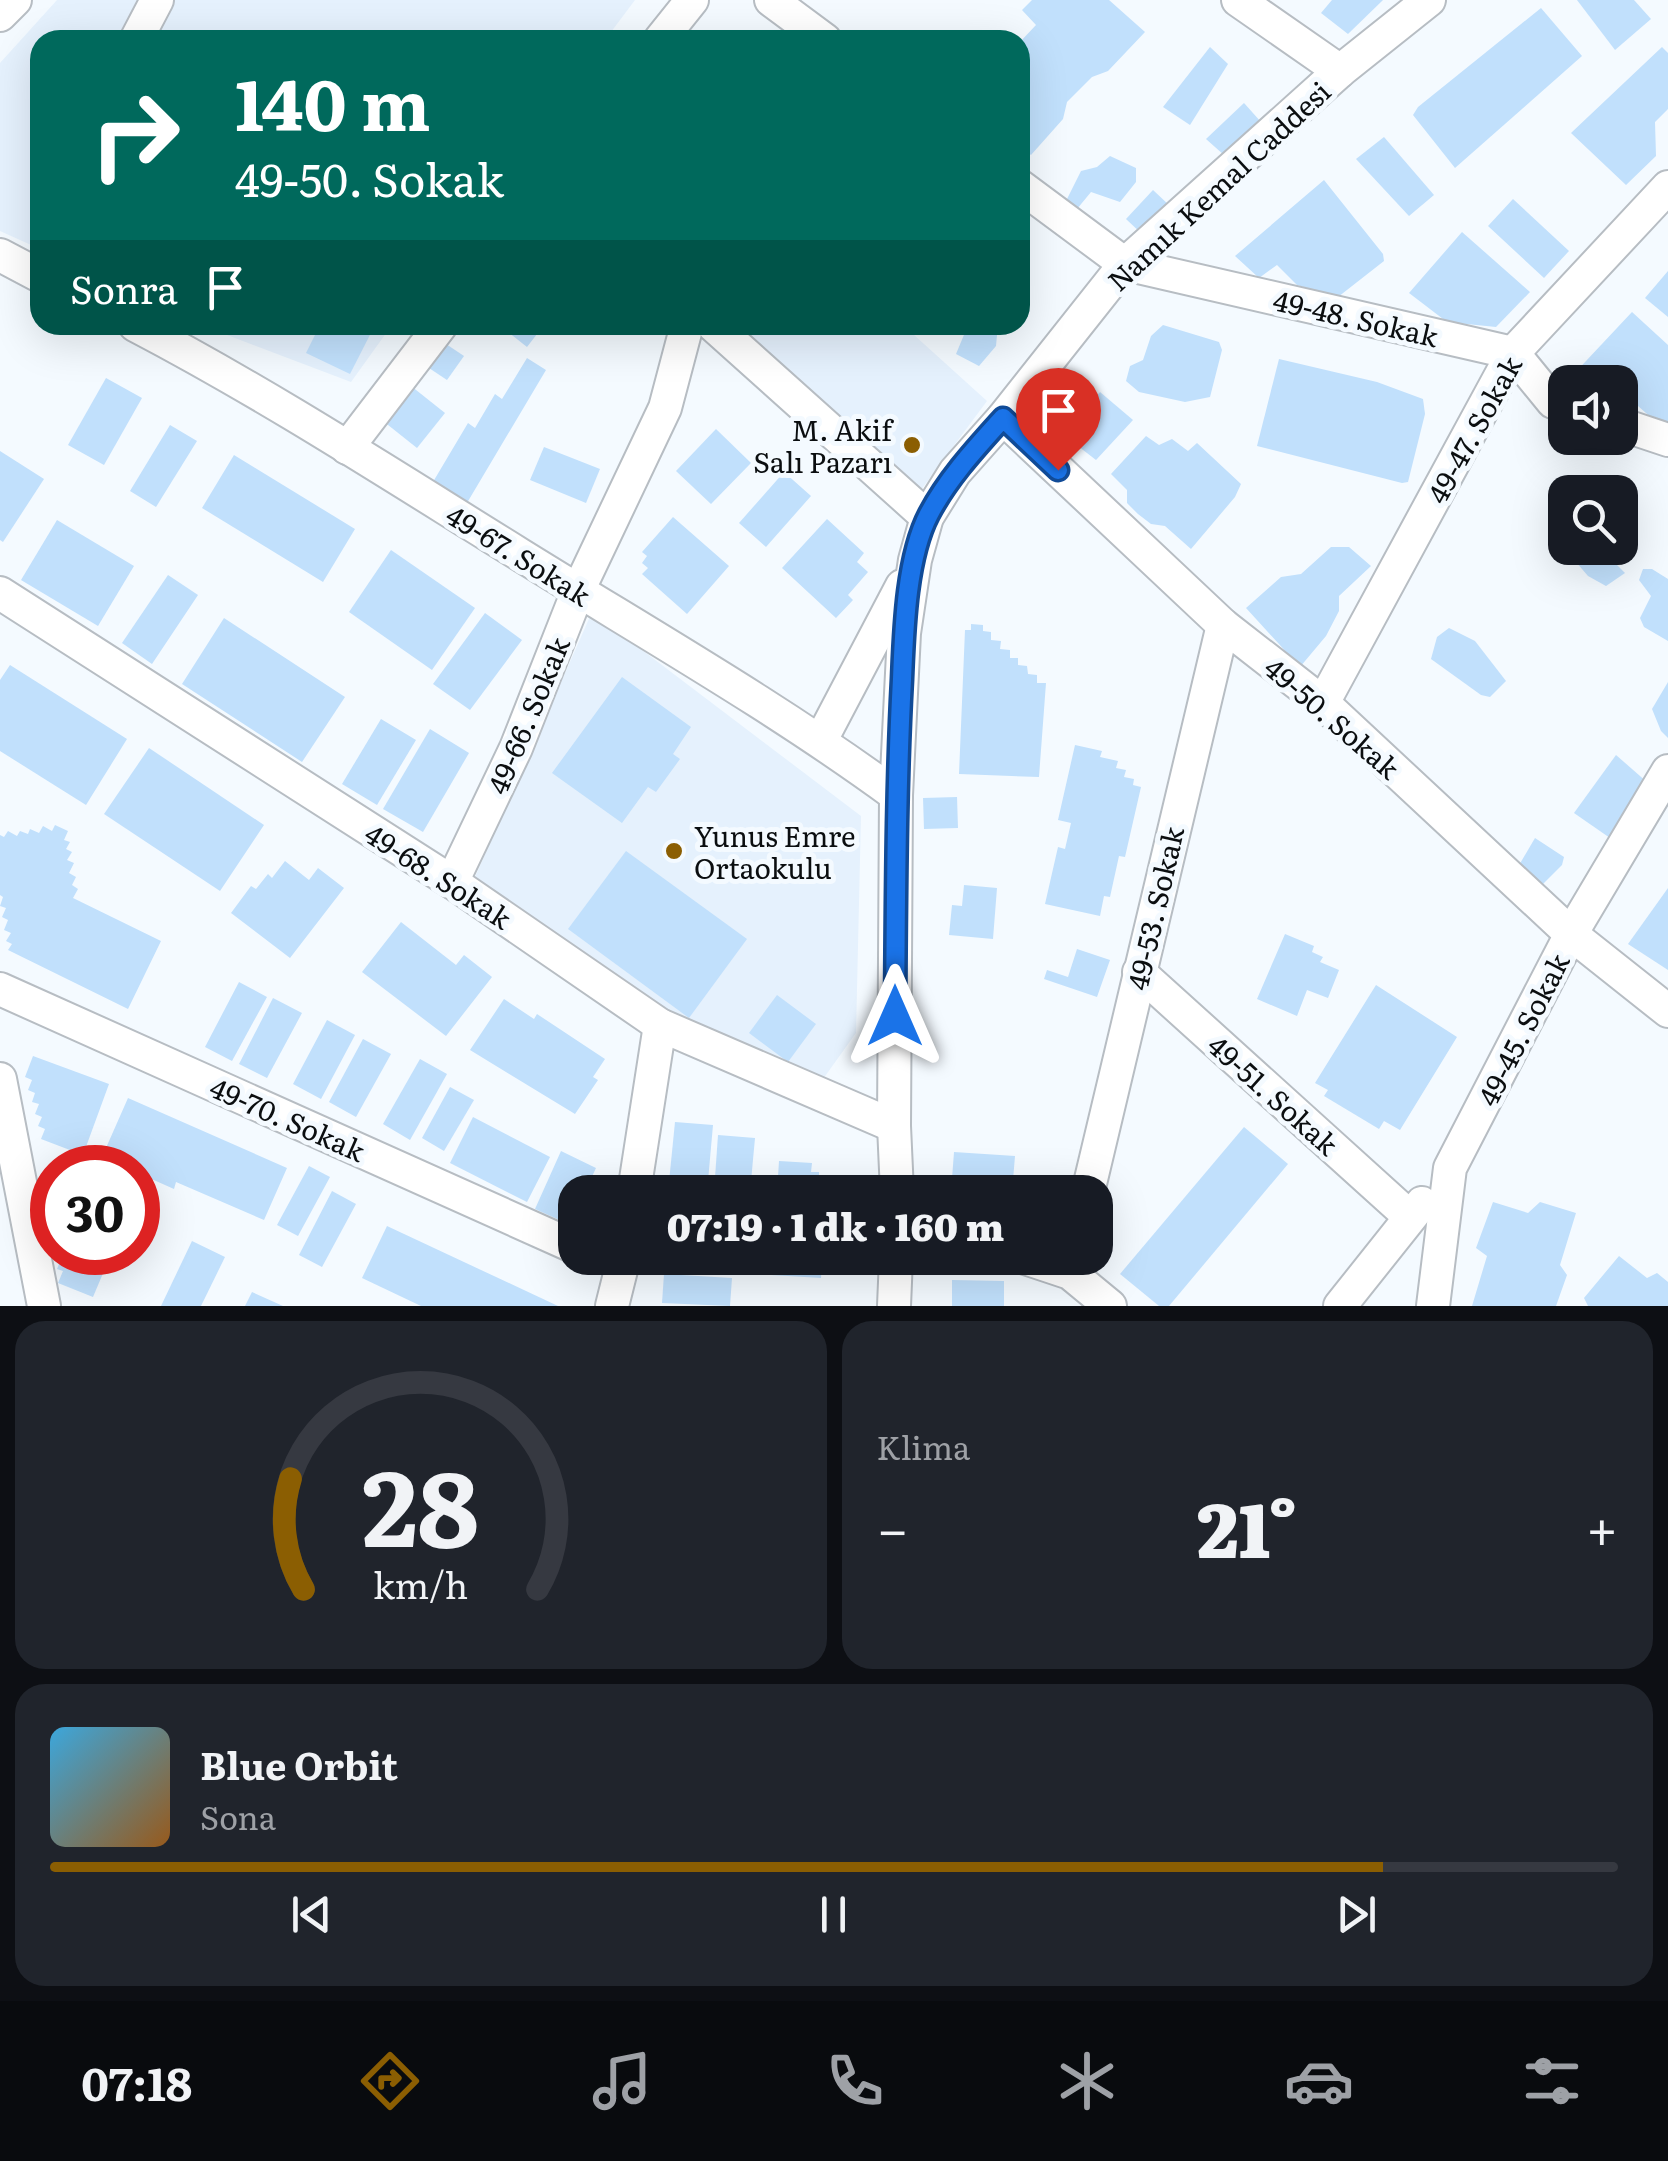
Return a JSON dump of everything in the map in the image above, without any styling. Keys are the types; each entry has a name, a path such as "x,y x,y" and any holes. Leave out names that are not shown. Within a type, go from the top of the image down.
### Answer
{"street":[{"path":"0,15 15,0"},
{"path":"141,30 157,0"},
{"path":"668,30 692,0"},
{"path":"772,0 812,30"},
{"path":"1238,0 1340,72"},
{"name":"Namık Kemal Caddesi","path":"896,1175 896,795 904,632 915,560 927,518 955,472 1125,264 1340,72 1429,0"},
{"name":"49-47. Sokak","path":"1323,703 1512,353 1668,186"},
{"path":"1030,193 1125,264"},
{"path":"0,255 30,271"},
{"name":"49-48. Sokak","path":"1125,264 1512,353"},
{"path":"347,448 432,335"},
{"name":"49-66. Sokak","path":"452,882 516,748 578,591 665,408 684,335"},
{"path":"724,335 927,518"},
{"name":"49-67. Sokak","path":"197,339 347,448 821,740 896,795"},
{"path":"1512,353 1548,396"},
{"name":"49-50. Sokak","path":"1003,418 1223,625 1323,703 1572,934 1668,1011"},
{"path":"1638,430 1668,440"},
{"path":"821,740 915,560"},
{"name":"49-68. Sokak","path":"0,593 452,882 660,1025 894,1126"},
{"name":"49-53. Sokak","path":"1092,1175 1223,625"},
{"name":"49-45. Sokak","path":"1433,1306 1450,1168 1572,934 1668,771"},
{"name":"49-51. Sokak","path":"1139,972 1410,1217"},
{"name":"49-70. Sokak","path":"0,989 558,1239"},
{"path":"637,1175 660,1025"},
{"path":"0,1079 44,1306"},
{"path":"1340,1306 1450,1168"},
{"path":"612,1306 613,1275"},
{"path":"894,1306 895,1275"},
{"path":"1081,1275 1110,1306"}],"shaded area":[{"path":"57,0 635,0 612,30 30,30 30,244 0,231 0,63"},
{"path":"227,335 385,335 351,382"},
{"name":"M. Akif Salı Pazarı","path":"745,335 914,335 987,401 921,490"},
{"name":"Yunus Emre Ortaokulu","path":"592,612 861,816 856,1033 818,1086 693,1039 471,886"}],"building":[{"path":"1032,0 1109,0 1145,32 1108,71 1092,77 1067,102 1063,119 1031,155 1030,31 1036,25 1022,10"},
{"path":"1332,0 1383,0 1348,34 1321,13"},
{"path":"1577,0 1634,0 1651,19 1615,50"},
{"path":"1541,8 1582,56 1455,168 1413,115"},
{"path":"1210,47 1228,64 1190,125 1163,107"},
{"path":"1662,47 1668,53 1668,109 1655,122 1656,156 1626,185 1571,133"},
{"path":"1244,103 1261,122 1224,155 1206,139"},
{"path":"1384,137 1434,195 1409,216 1356,159"},
{"path":"1110,156 1136,168 1136,182 1120,202 1091,192 1077,209 1065,203 1081,171 1097,167"},
{"path":"1324,180 1383,254 1384,261 1338,297 1297,285 1277,265 1259,278 1235,256"},
{"path":"1153,190 1170,206 1143,235 1126,219"},
{"path":"1513,199 1569,251 1544,278 1488,226"},
{"path":"1462,232 1530,292 1496,327 1447,322 1409,293"},
{"path":"1668,271 1668,317 1645,298"},
{"path":"1632,312 1668,345 1668,421 1662,427 1638,406 1638,365 1582,365"},
{"path":"1163,325 1219,342 1222,350 1210,397 1185,402 1139,392 1126,381 1130,366 1143,360 1151,336"},
{"path":"315,335 370,335 350,374 306,353"},
{"path":"512,335 536,335 527,347"},
{"path":"964,335 997,335 996,346 979,366 956,354"},
{"path":"440,340 464,356 447,380 423,364"},
{"path":"527,358 546,370 461,513 427,492 468,423 475,428 495,394 502,399"},
{"path":"1279,359 1377,382 1423,399 1425,414 1408,482 1257,446"},
{"path":"106,378 142,398 104,465 68,445"},
{"path":"406,382 445,413 417,448 378,417"},
{"path":"1100,392 1133,420 1096,460 1065,436"},
{"path":"170,425 197,441 156,507 130,491"},
{"path":"716,429 751,463 711,504 676,471"},
{"path":"1146,436 1159,445 1172,439 1188,451 1197,443 1241,484 1235,497 1191,549 1165,526 1151,524 1138,514 1127,503 1127,490 1111,474"},
{"path":"544,447 600,469 586,503 530,480"},
{"path":"0,451 44,479 3,542 0,540"},
{"path":"234,455 355,529 323,582 202,508"},
{"path":"784,472 811,496 766,547 739,523"},
{"path":"673,517 729,566 687,614 642,574 648,568 642,563 647,556 642,552"},
{"path":"827,519 864,553 857,562 868,572 848,595 853,600 836,618 782,568"},
{"path":"57,520 134,566 98,626 21,580"},
{"path":"1331,547 1349,547 1371,566 1339,596 1339,611 1326,636 1300,667 1246,608 1281,577 1301,574"},
{"path":"391,550 475,608 432,670 349,612"},
{"path":"1579,565 1617,565 1625,573 1606,586 1588,576"},
{"path":"1643,569 1652,569 1668,579 1668,641 1644,627 1640,618 1651,596 1639,580"},
{"path":"168,575 198,595 152,664 122,643"},
{"path":"485,613 522,640 470,710 433,684"},
{"path":"224,618 345,697 302,762 182,684"},
{"path":"971,624 983,625 983,631 991,632 991,640 1001,641 1000,649 1010,650 1010,658 1018,658 1018,665 1027,666 1028,674 1037,675 1037,683 1046,683 1039,777 959,774 965,630 971,630"},
{"path":"1449,628 1475,641 1506,681 1490,697 1481,695 1431,659 1437,637"},
{"path":"10,665 127,739 86,805 0,751 0,680"},
{"path":"622,677 691,727 673,754 680,759 656,792 648,787 622,823 552,773"},
{"path":"1668,682 1668,738 1652,709"},
{"path":"381,719 416,740 377,805 342,784"},
{"path":"430,729 469,753 423,832 383,809"},
{"path":"1075,745 1102,751 1100,757 1118,761 1116,768 1126,770 1124,777 1134,779 1133,785 1141,787 1125,857 1119,856 1110,897 1104,896 1100,916 1045,904 1058,847 1065,849 1071,823 1058,820"},
{"path":"149,748 264,825 220,891 104,814"},
{"path":"1616,755 1648,783 1610,838 1574,813"},
{"path":"957,797 958,828 924,829 923,798"},
{"path":"55,825 68,831 64,840 70,842 66,849 72,852 67,860 74,863 69,873 76,877 72,885 78,889 73,898 161,941 128,1009 8,950 12,944 6,941 11,933 4,930 8,920 2,917 6,908 0,906 0,835 4,837 8,831 17,836 20,831 28,834 30,829 39,833 43,826 52,831"},
{"path":"1535,838 1564,857 1562,865 1539,888 1515,872"},
{"path":"626,851 747,939 689,1018 568,929"},
{"path":"285,861 309,880 318,868 344,888 290,958 231,913 251,886 256,889 268,874 272,878"},
{"path":"964,885 997,888 993,939 949,935 952,905 962,906"},
{"path":"1668,888 1668,970 1628,944"},
{"path":"401,922 456,965 464,955 492,977 446,1036 362,972"},
{"path":"1285,934 1314,946 1312,952 1323,957 1320,962 1339,970 1328,998 1307,990 1297,1016 1257,999"},
{"path":"1077,949 1110,960 1097,997 1044,979 1047,970 1068,977"},
{"path":"239,982 267,997 232,1061 205,1047"},
{"path":"1376,985 1457,1037 1400,1130 1384,1121 1379,1129 1324,1096 1328,1090 1315,1083"},
{"path":"777,995 816,1024 788,1062 749,1033"},
{"path":"273,998 302,1013 267,1078 239,1064"},
{"path":"504,999 534,1019 537,1014 605,1059 593,1077 598,1080 575,1114 470,1050"},
{"path":"327,1020 355,1035 321,1099 293,1084"},
{"path":"363,1039 391,1054 356,1117 329,1102"},
{"path":"33,1056 109,1084 87,1145 57,1145 41,1139 45,1129 38,1126 42,1117 35,1114 39,1104 32,1102 35,1093 28,1090 32,1080 25,1077"},
{"path":"420,1059 447,1074 410,1140 383,1124"},
{"path":"450,1087 474,1100 444,1151 422,1138"},
{"path":"128,1098 287,1168 264,1220 176,1182 174,1189 160,1183 160,1145 107,1145"},
{"path":"473,1117 550,1157 527,1202 450,1163"},
{"path":"675,1122 713,1125 709,1175 670,1175"},
{"path":"1244,1127 1288,1164 1169,1306 1159,1306 1120,1274"},
{"path":"718,1135 755,1138 752,1175 715,1175"},
{"path":"561,1151 596,1168 593,1175 558,1175 558,1219 535,1209"},
{"path":"954,1152 1015,1156 1013,1175 952,1175"},
{"path":"779,1161 812,1163 811,1172 819,1172 819,1175 778,1175"},
{"path":"309,1166 330,1177 298,1236 277,1225"},
{"path":"332,1191 356,1204 322,1267 299,1255"},
{"path":"1493,1202 1528,1213 1540,1202 1576,1213 1560,1265 1567,1275 1556,1306 1472,1306 1487,1256 1476,1248"},
{"path":"387,1226 558,1306 421,1306 362,1278"},
{"path":"192,1241 225,1257 201,1306 161,1306"},
{"path":"1619,1256 1647,1278 1657,1273 1668,1282 1668,1306 1588,1306 1584,1298"},
{"path":"61,1275 102,1275 93,1297 58,1283"},
{"path":"664,1275 732,1278 730,1306 662,1303"},
{"path":"771,1275 821,1275 821,1278"},
{"path":"952,1280 1004,1281 1004,1306 952,1306"},
{"path":"252,1292 283,1306 245,1306"}],"place":[{"name":"M. Akif Salı Pazarı","path":"912,445"},
{"name":"Yunus Emre Ortaokulu","path":"674,851"}],"route":[{"path":"895,1016 896,795 904,632 915,560 927,518 955,472 1003,418 1058,470"}]}
